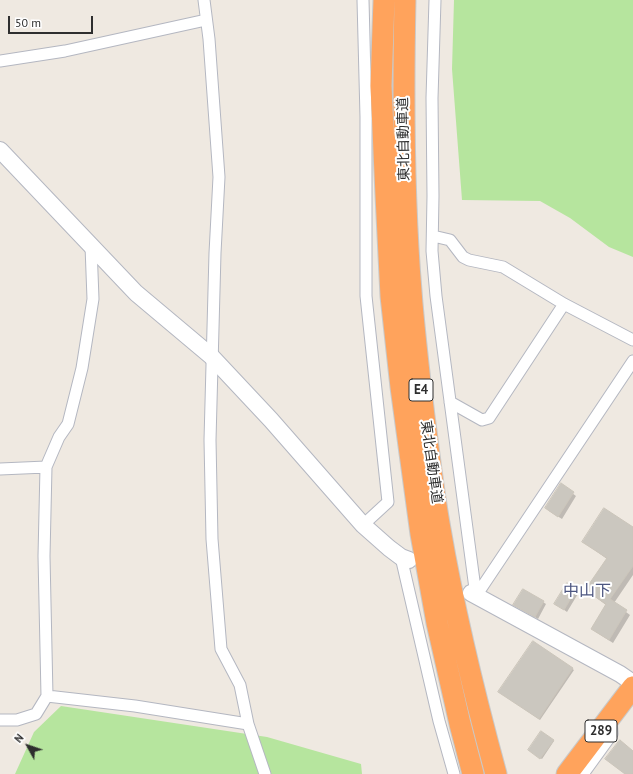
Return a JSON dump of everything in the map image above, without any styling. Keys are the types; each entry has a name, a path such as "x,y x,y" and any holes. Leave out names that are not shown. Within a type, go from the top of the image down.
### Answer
{"highway":[{"name":"東北自動車道","path":"384,0 381,86 391,296 401,387 421,534 437,623 473,774"},
{"name":"東北自動車道","path":"405,0 403,84 405,192 411,292 420,380 440,528 458,620 480,715 496,774"},
{"name":"289","path":"567,774 633,687"}],"street":[{"path":"204,0 219,177 211,356 210,440 212,539 221,649 240,685 248,724 265,774"},
{"path":"363,0 366,117 366,296 388,502 363,525"},
{"path":"435,0 432,98 432,251 436,296 474,595"},
{"path":"0,61 65,51 206,20"},
{"path":"0,150 136,293 211,356 271,420 363,525 405,559 439,721 454,774"},
{"path":"433,236 450,240 463,257 469,260 503,267 564,304 633,340"},
{"path":"0,720 17,720 36,714 47,696 44,556 46,467 59,437 68,424 82,368 93,299 91,246"},
{"path":"450,402 482,420 489,418 564,304"},
{"path":"474,595 633,360"},
{"path":"0,469 46,467"},
{"path":"474,595 620,674 633,683"},
{"path":"47,696 135,706 248,724"},
{"path":"583,774 612,734 611,717"}],"green space":[{"path":"454,0 633,0 633,257 609,247 570,218 540,201 462,200 452,69"},
{"path":"61,706 267,737 361,764 362,774 15,774 34,732"}],"building":[{"path":"561,483 574,492 558,517 545,508"},
{"path":"604,508 633,527 633,566 610,599 627,610 609,640 591,629 606,604 585,590 607,558 582,542"},
{"path":"567,583 577,588 564,610 554,604"},
{"path":"523,589 544,601 535,617 513,605"},
{"path":"533,641 573,668 539,719 498,692"},
{"path":"541,731 554,740 540,759 528,750"},
{"path":"620,740 633,751 633,774 625,774 605,759"}],"district":[{"name":"中山下","path":"587,591"}]}
